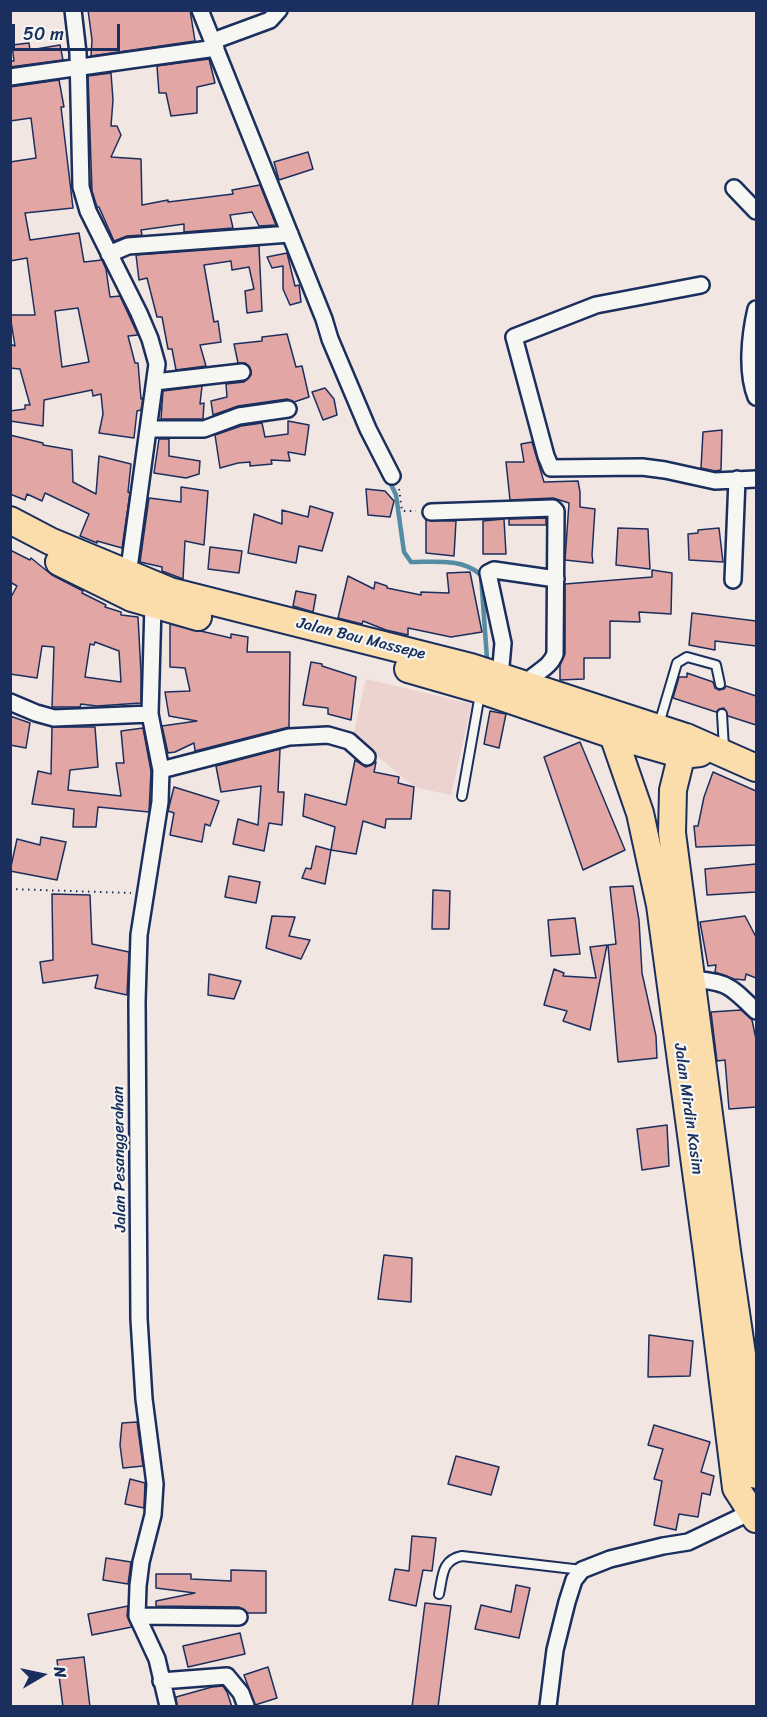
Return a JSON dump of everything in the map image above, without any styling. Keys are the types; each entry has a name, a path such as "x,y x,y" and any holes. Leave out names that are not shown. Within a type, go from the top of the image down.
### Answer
{"highway":[{"name":"Jalan Bau Massepe","path":"10,520 50,541 152,585 188,597 438,658 490,683 614,735 720,753 756,768"},
{"name":"Jalan Bau Massepe","path":"10,538 132,598 153,605 326,647 490,683 525,685 658,728 684,746"},
{"name":"Jalan Mirdin Kasim","path":"614,735 640,813 660,905 717,1252 750,1483"},
{"name":"Jalan Mirdin Kasim","path":"684,746 673,790 672,833 692,979 717,1252 753,1402 750,1483"},
{"path":"750,1483 754,1515"}],"street":[{"path":"73,10 78,53 81,186 88,211 126,285 150,339 157,364 130,561 118,570"},
{"path":"200,10 212,47 285,234 324,319 330,339 368,429 392,476"},
{"path":"10,77 212,47 270,20 279,10"},
{"path":"734,188 756,211"},
{"path":"109,254 128,246 285,234"},
{"path":"701,285 596,305 514,337 541,441 551,468 642,467 715,481 756,479"},
{"path":"756,309 749,366 756,397"},
{"path":"155,382 242,372"},
{"path":"148,429 204,429 239,416 288,409"},
{"path":"733,580 737,479"},
{"path":"431,512 553,508 558,517 553,659 525,685"},
{"path":"490,683 503,643 488,573 494,570 556,579"},
{"name":"Jalan Pesanggerahan","path":"153,605 150,714 161,770 160,802 139,934 137,1001 139,1319 144,1399 155,1484 153,1515 138,1586 137,1616 157,1659 168,1707"},
{"path":"10,702 54,718 150,714"},
{"path":"161,770 289,737 328,735 349,741 367,758"},
{"path":"692,979 729,986 756,1011"},
{"path":"550,1702 555,1650 574,1580 582,1570 610,1559 688,1542 754,1515"},
{"path":"137,1616 239,1617"},
{"path":"161,1682 227,1676 241,1693 246,1707"}],"lane":[{"path":"658,728 677,663 687,657 716,665 720,684"},
{"path":"462,796 490,683"},
{"path":"720,753 722,714"},
{"path":"439,1594 445,1566 454,1558 582,1570"}],"path":[{"path":"392,476 400,492 402,511 431,512"},
{"path":"10,889 144,893"}],"shaded area":[{"path":"366,679 472,704 451,795 414,787 353,736"}],"building":[{"path":"88,10 190,10 195,41 91,56 92,40"},
{"path":"29,43 30,50 60,45 63,60 10,67 10,61 14,61 12,45"},
{"path":"209,59 215,83 197,87 197,113 171,116 166,93 159,93 157,66"},
{"path":"111,73 113,100 111,126 117,126 121,135 111,157 141,159 142,205 168,200 168,202 233,194 232,190 260,185 276,225 259,226 252,212 230,215 233,228 184,232 184,224 141,230 142,235 127,236 114,241 97,207 92,191 88,76"},
{"path":"59,80 64,107 61,107 73,208 25,213 30,240 79,233 84,262 102,260 106,269 110,297 120,296 138,335 128,336 135,363 138,363 141,399 143,398 141,410 137,411 134,438 99,433 103,414 101,394 93,396 92,390 44,400 43,426 10,421 10,411 25,409 25,405 30,405 20,369 10,368 10,344 15,346 10,315 35,315 27,258 10,261 10,162 36,158 31,118 10,121 10,87","holes":["78,308 89,362 62,367 55,311"]},
{"path":"308,152 313,169 279,180 274,162"},
{"path":"259,246 262,311 247,313 245,291 254,289 249,267 232,270 231,261 204,265 214,322 218,321 221,342 200,345 206,366 176,370 172,349 168,349 162,317 157,317 147,278 139,280 136,255"},
{"path":"287,253 295,286 299,285 301,302 290,305 283,289 283,266 272,268 267,257"},
{"path":"287,334 296,367 302,366 309,397 294,402 287,399 238,406 213,415 211,401 227,397 226,384 244,382 251,375 249,366 245,363 238,363 234,344 262,341 262,337"},
{"path":"202,386 200,404 204,403 203,419 161,419 163,391"},
{"path":"325,388 334,399 337,415 323,420 312,392"},
{"path":"288,421 309,425 305,455 288,452 290,461 271,460 272,464 250,466 250,462 238,463 220,468 215,435 241,426 262,423 265,437 288,434"},
{"path":"722,430 721,470 701,468 703,432"},
{"path":"10,435 43,443 43,445 72,450 73,482 96,494 99,456 131,464 128,492 130,493 122,548 97,541 97,543 80,536 89,514 45,493 42,501 27,494 25,500 10,494"},
{"path":"159,439 169,439 169,456 200,461 199,474 186,478 154,473"},
{"path":"532,442 544,482 578,481 580,507 595,509 593,563 565,560 569,503 553,498 510,500 506,462 524,462 521,444"},
{"path":"181,487 208,491 204,545 185,541 183,579 162,571 162,567 140,562 149,498 181,502"},
{"path":"366,489 385,491 394,501 390,517 368,515"},
{"path":"310,506 333,513 322,551 299,546 296,563 248,553 254,514 282,524 282,510 308,517"},
{"path":"546,518 546,525 509,525 509,519"},
{"path":"504,519 506,554 483,554 483,521"},
{"path":"426,520 456,521 454,556 426,553"},
{"path":"618,528 648,529 650,569 616,565"},
{"path":"719,528 723,562 689,560 688,534 698,533 698,530"},
{"path":"210,547 242,551 239,573 208,569"},
{"path":"10,550 30,560 31,558 52,575 83,591 82,593 106,605 105,607 121,612 121,615 138,617 141,703 52,707 54,647 42,646 37,678 10,674 10,599 17,586 10,582","holes":["95,642 119,651 121,682 85,677 90,644 94,645"]},
{"path":"652,570 672,573 671,614 639,612 640,622 610,621 610,658 584,658 584,679 560,680 560,665 565,654 565,584 652,577"},
{"path":"470,572 482,632 451,637 408,628 408,635 363,621 362,624 338,618 348,576 374,589 375,582 387,588 421,595 421,592 449,593 447,573"},
{"path":"296,591 316,595 313,612 293,606"},
{"path":"692,613 756,621 756,646 715,641 715,650 689,645"},
{"path":"170,624 231,638 231,634 248,637 247,652 290,652 289,727 195,751 194,743 168,753 162,726 197,721 169,716 165,692 190,691 185,668 170,667"},
{"path":"311,662 356,677 351,720 328,714 328,708 303,705"},
{"path":"687,673 713,682 715,688 719,690 726,686 756,696 756,725 728,716 724,708 716,712 673,698 679,677 687,677"},
{"path":"490,711 506,714 499,748 484,744"},
{"path":"10,716 30,723 26,748 10,745"},
{"path":"52,727 95,727 98,767 70,770 68,790 121,796 116,763 124,763 121,731 143,728 151,771 149,812 98,807 96,827 73,827 74,809 32,804 38,771 51,774"},
{"path":"580,742 625,850 583,870 544,757"},
{"path":"280,749 278,792 284,792 282,825 269,823 264,851 233,844 238,819 258,825 261,786 221,792 216,766"},
{"path":"355,760 366,767 376,762 374,772 399,777 398,783 414,787 411,819 386,819 385,828 363,821 356,854 331,850 335,827 303,816 305,794 346,805"},
{"path":"713,772 756,791 756,845 696,847 694,826 698,826 704,797"},
{"path":"174,787 219,801 210,826 205,824 202,842 170,835 174,813 168,811"},
{"path":"41,837 66,842 57,880 10,871 17,839 40,845"},
{"path":"316,846 331,850 325,884 302,878 306,868 311,869"},
{"path":"756,864 756,892 707,895 705,869"},
{"path":"229,876 260,882 256,903 225,897"},
{"path":"633,886 639,920 642,973 656,1036 657,1058 618,1062 608,945 616,944 610,887"},
{"path":"433,890 450,891 449,929 432,929"},
{"path":"52,894 90,895 92,944 129,952 127,995 95,988 98,975 43,983 40,962 53,960"},
{"path":"272,916 295,917 289,936 310,940 301,959 266,948"},
{"path":"745,916 756,937 756,978 746,974 745,980 734,979 715,972 716,965 708,966 700,922"},
{"path":"575,918 580,954 551,956 548,920"},
{"path":"607,945 590,1030 563,1021 567,1011 544,1005 554,969 564,973 563,976 596,978 590,947"},
{"path":"209,974 241,981 234,999 208,995"},
{"path":"741,1010 752,1020 756,1039 756,1107 729,1109 725,1060 717,1061 711,1012"},
{"path":"667,1125 669,1166 642,1170 637,1129"},
{"path":"384,1255 412,1258 411,1302 378,1299"},
{"path":"649,1335 693,1341 690,1376 648,1377"},
{"path":"137,1422 143,1466 123,1468 120,1445 122,1423"},
{"path":"654,1425 710,1442 701,1472 714,1476 710,1495 702,1493 698,1517 679,1514 676,1530 654,1525 662,1481 654,1479 663,1449 648,1445"},
{"path":"456,1456 499,1467 491,1495 448,1484"},
{"path":"130,1479 145,1483 144,1508 125,1504"},
{"path":"412,1536 436,1538 432,1571 423,1570 416,1606 389,1600 395,1569 409,1571"},
{"path":"106,1558 131,1562 128,1584 103,1580"},
{"path":"231,1570 266,1571 266,1613 248,1613 239,1607 156,1606 156,1601 195,1593 156,1588 156,1574 191,1574 191,1579 231,1581"},
{"path":"516,1585 530,1588 519,1638 475,1629 481,1605 511,1612"},
{"path":"425,1603 451,1606 438,1707 412,1707"},
{"path":"128,1606 127,1616 132,1627 92,1635 88,1614"},
{"path":"240,1633 245,1654 188,1667 183,1646"},
{"path":"84,1657 90,1707 63,1707 57,1660"},
{"path":"268,1667 277,1698 255,1705 244,1675"},
{"path":"223,1686 232,1707 177,1707 176,1697"}],"waterway":[{"path":"388,478 396,495 404,552 411,562 457,563 481,575 487,659"}]}
